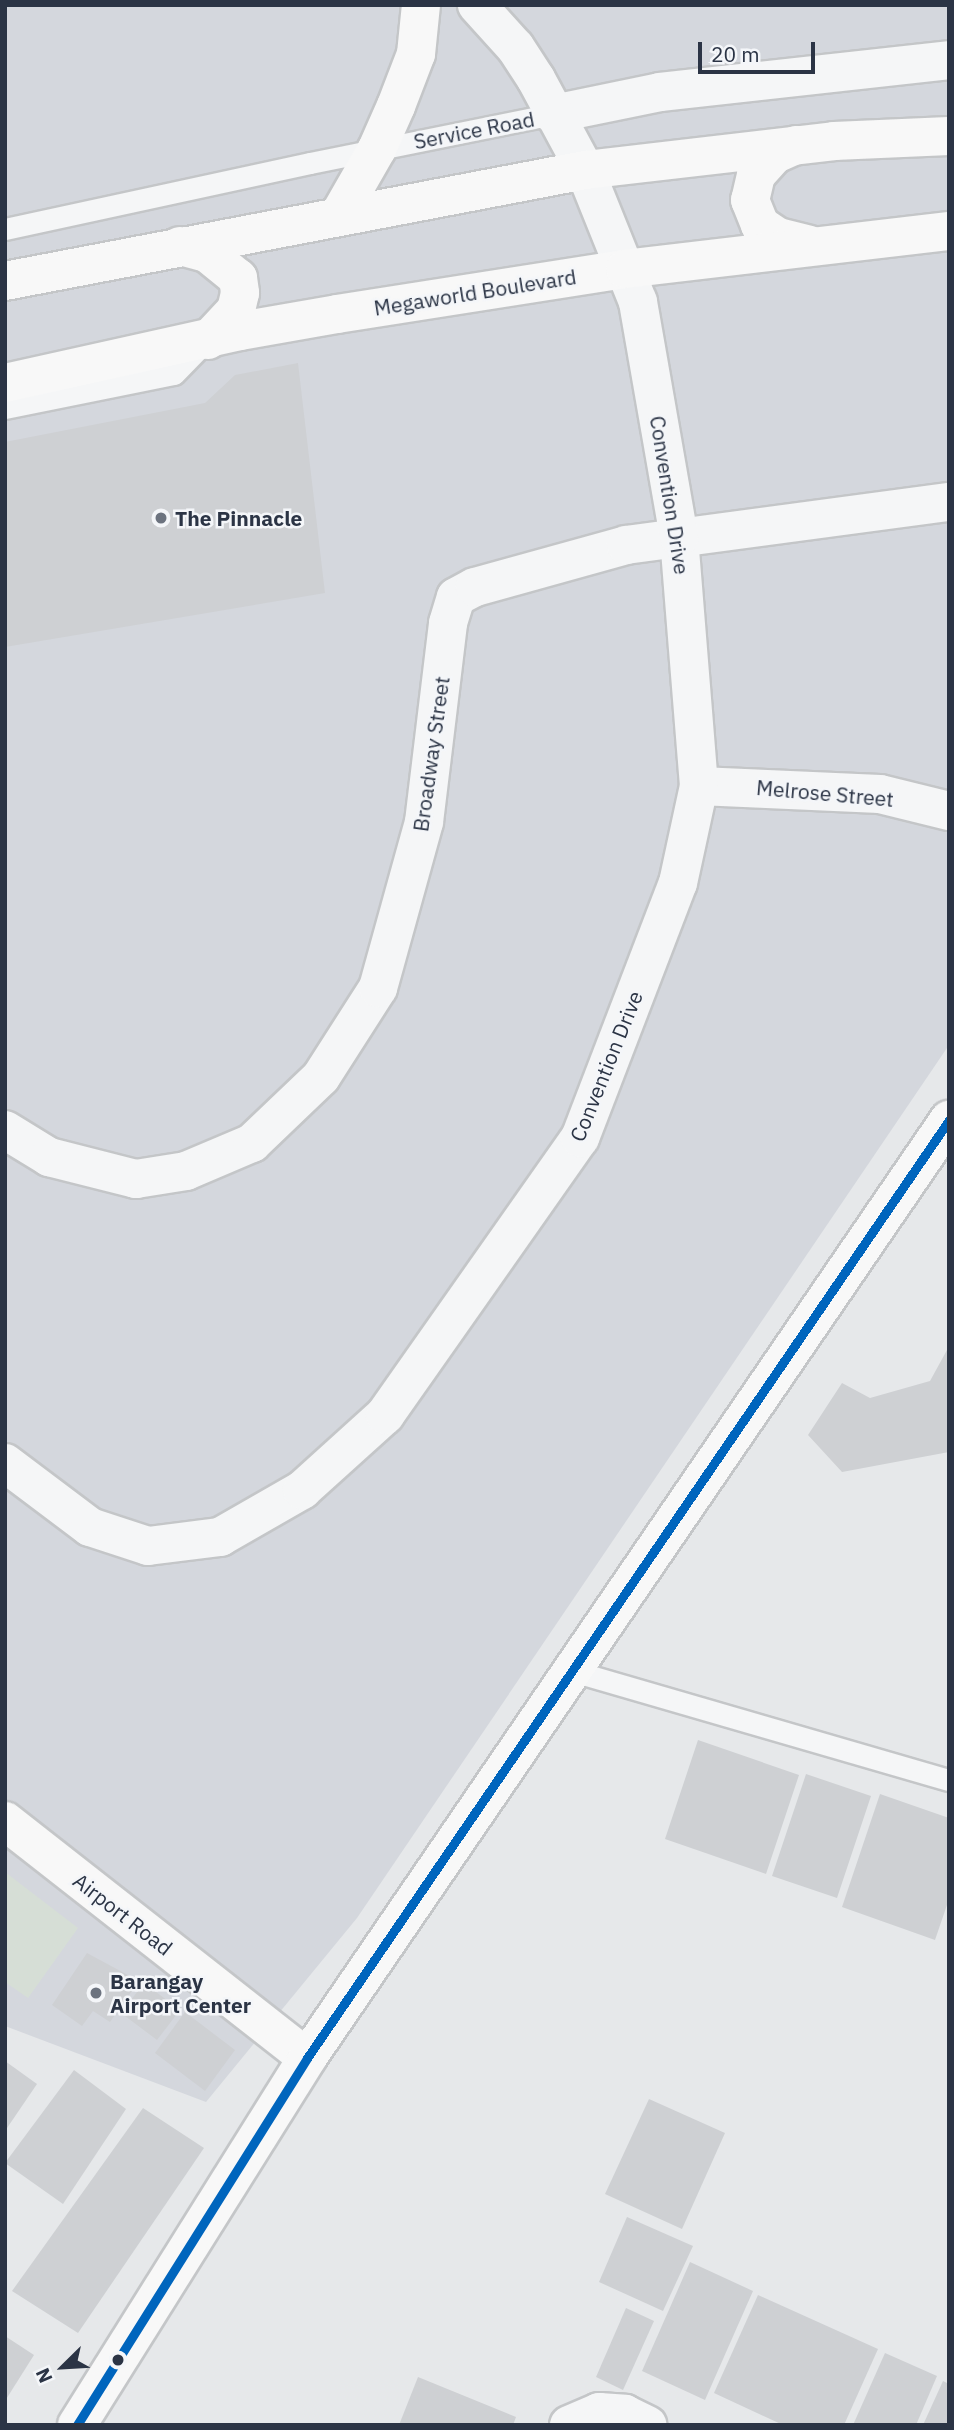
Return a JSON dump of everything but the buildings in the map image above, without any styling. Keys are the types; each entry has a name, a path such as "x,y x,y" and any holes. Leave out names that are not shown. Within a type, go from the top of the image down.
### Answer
{"main road":[{"path":"338,218 377,149 416,54 421,5"},
{"path":"5,282 180,246 585,170 797,145 949,136"},
{"path":"797,145 774,155 756,175 750,200 760,225 778,237 815,247"},
{"name":"Megaworld Boulevard","path":"5,383 337,314 625,269 949,230"},
{"path":"180,246 207,253 238,278 240,293 236,310 208,340"},
{"path":"77,2425 307,2058 949,1120"},
{"name":"Airport Road","path":"5,1821 307,2058"}],"street":[{"name":"Convention Drive","path":"5,1463 90,1527 148,1546 220,1537 302,1490 385,1415 580,1138 678,883 699,786 679,537 638,302 585,170 515,47 477,5"},
{"name":"Service Road","path":"553,114 660,92 949,60"},
{"name":"Broadway Street","path":"5,1130 49,1157 136,1179 186,1171 252,1143 321,1077 378,988 425,822 449,623 456,597 475,587 626,545 949,502"},
{"name":"Melrose Street","path":"699,786 880,794 949,811"},
{"path":"569,2425 599,2412 625,2414 648,2425"}],"lane":[{"name":"Service Road","path":"5,229 553,114"},
{"path":"5,408 174,374 208,340"},
{"path":"573,1671 949,1780"}],"shaded area":[{"path":"5,5 949,5 949,1045 357,1918 206,2102 5,2026"},
{"path":"5,1872 78,1928 28,1998 5,1982"}],"transit line":[{"path":"77,2425 307,2058 949,1120"}],"place":[{"name":"The Pinnacle","path":"161,518"},
{"name":"Barangay Airport Center","path":"96,1993"}]}
